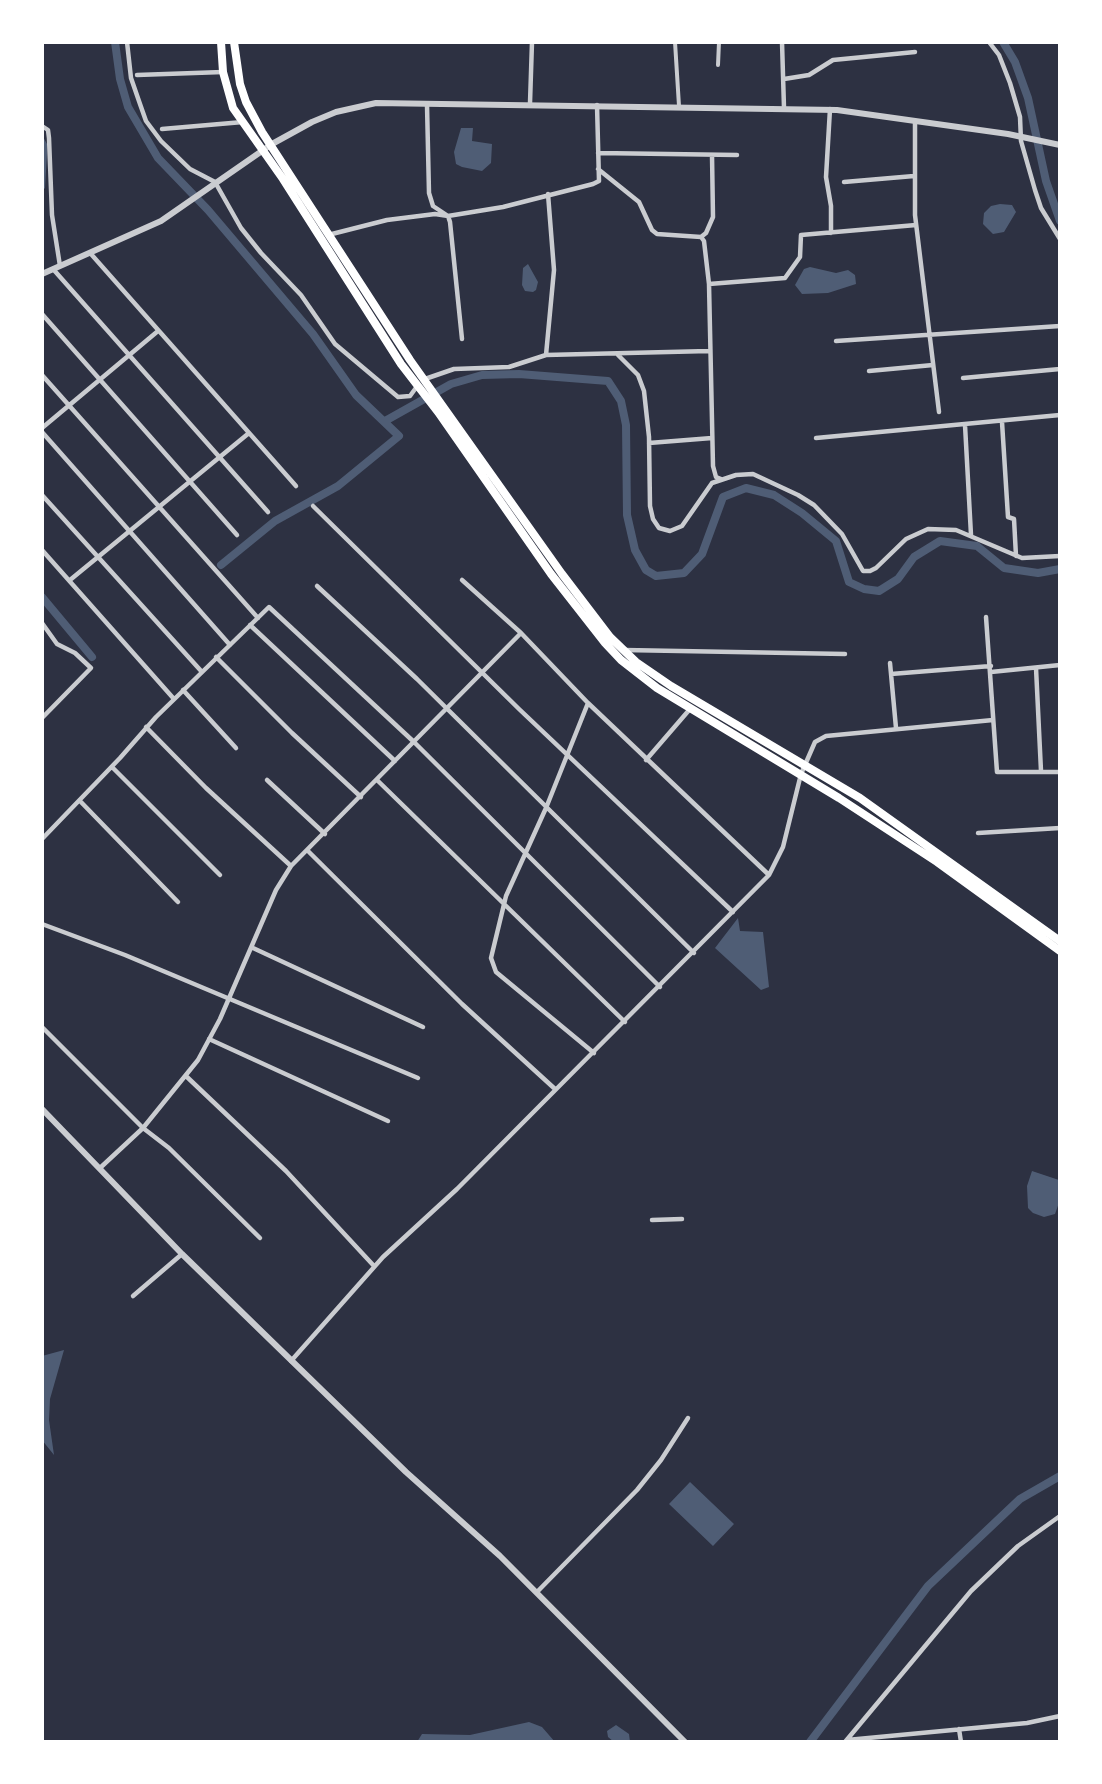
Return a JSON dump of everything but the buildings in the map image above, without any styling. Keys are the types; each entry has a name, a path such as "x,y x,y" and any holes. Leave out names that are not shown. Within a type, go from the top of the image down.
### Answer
{"highway":[{"path":"221,42 223,72 233,108 264,150 378,330 423,383"},
{"path":"234,42 240,84 246,102 328,235 423,383 610,638 670,686 876,810 1060,941"},
{"path":"442,410 551,574 600,637 639,675 690,709 801,774 937,862 1060,951"}],"street":[{"path":"127,42 131,78 146,121 161,141 190,169 215,182 246,235 301,294 335,344 398,398 410,396 423,383 454,369 509,367 546,355 709,351"},
{"path":"530,103 532,42"},
{"path":"675,42 678,106"},
{"path":"718,65 719,42"},
{"path":"782,42 784,108"},
{"path":"989,42 999,55 1010,83 1020,117 1021,141 1035,190 1045,215 1060,239"},
{"path":"784,79 809,75 833,60 915,52"},
{"path":"137,75 223,72"},
{"path":"42,274 161,221 272,144 336,112 358,105 396,102 427,105 530,103 830,109 1008,134 1060,145"},
{"path":"427,105 429,193 433,207 448,216"},
{"path":"328,235 387,220 435,214 448,216 503,207 599,181 597,105"},
{"path":"830,109 826,177 831,233"},
{"path":"162,129 243,122"},
{"path":"915,122 916,225 939,412"},
{"path":"42,126 48,130 49,138 50,192 56,268 129,355 268,512"},
{"path":"598,153 737,155"},
{"path":"598,169 639,202 652,230 657,234 701,237 706,233 713,217 712,155"},
{"path":"844,182 914,176"},
{"path":"546,355 554,270 548,194"},
{"path":"448,216 462,339"},
{"path":"709,284 785,278 800,257 801,235 916,225"},
{"path":"701,237 704,241 709,284 714,472 721,479"},
{"path":"91,254 297,486"},
{"path":"42,314 237,535"},
{"path":"836,340 1060,326"},
{"path":"158,331 42,430 230,645"},
{"path":"618,355 638,375 644,390 649,443 650,506 653,519 659,528 670,531 682,526 711,483 736,475 753,474 798,495 842,534 863,571 870,572 906,539 928,529 956,530 1016,556 1040,558 1060,556"},
{"path":"869,371 933,364"},
{"path":"963,378 1060,369"},
{"path":"42,375 258,618"},
{"path":"816,438 1060,415"},
{"path":"1002,422 1008,517 1014,519 1016,556"},
{"path":"965,425 971,535"},
{"path":"70,580 249,434"},
{"path":"649,443 712,438"},
{"path":"42,495 202,672"},
{"path":"314,506 733,912"},
{"path":"42,550 174,699"},
{"path":"462,580 521,633 646,760 769,875"},
{"path":"317,586 447,709 694,953"},
{"path":"42,839 174,699 269,608 414,742 660,987"},
{"path":"986,617 997,772 1060,772"},
{"path":"42,623 57,644 75,653 91,668 42,718"},
{"path":"250,625 395,761"},
{"path":"100,1168 142,1128 187,1077 229,1000 276,890 291,866 521,633"},
{"path":"624,650 845,654"},
{"path":"216,657 291,733 361,797"},
{"path":"890,663 896,728"},
{"path":"891,674 1060,665"},
{"path":"1036,668 1041,771"},
{"path":"183,690 236,747"},
{"path":"588,703 504,905 491,949 492,966 496,972 594,1053"},
{"path":"646,760 690,709"},
{"path":"291,1361 374,1266 457,1189 769,875 783,847 801,774 815,742 826,736 993,720"},
{"path":"147,727 213,795 291,866"},
{"path":"112,767 220,875"},
{"path":"267,780 325,834"},
{"path":"377,780 625,1022"},
{"path":"80,801 178,902"},
{"path":"978,833 1060,828"},
{"path":"308,851 462,1005 555,1089"},
{"path":"42,924 125,955 418,1078"},
{"path":"253,948 423,1027"},
{"path":"42,1027 142,1128 169,1148 260,1238"},
{"path":"209,1039 388,1121"},
{"path":"187,1077 286,1171 374,1266"},
{"path":"42,1109 182,1254 406,1472 537,1592 683,1741"},
{"path":"652,1220 682,1219"},
{"path":"133,1296 182,1254"},
{"path":"537,1592 637,1490 666,1453 688,1418"},
{"path":"846,1741 971,1591 1018,1546 1060,1516"},
{"path":"846,1741 1027,1723 1060,1716"},
{"path":"959,1729 960,1742"}],"water":[{"path":"461,128 473,128 472,141 492,144 491,163 482,171 456,164 454,152"},
{"path":"42,135 47,144 47,154 45,188 42,191"},
{"path":"1012,205 1016,212 1004,232 993,234 983,224 984,213 991,206"},
{"path":"528,264 538,282 533,292 525,291 522,285 523,268"},
{"path":"810,267 836,273 848,270 855,275 856,284 828,293 802,294 795,285 804,269"},
{"path":"738,918 740,931 763,932 769,987 761,990 715,948"},
{"path":"1032,1171 1059,1180 1060,1200 1055,1214 1044,1217 1033,1213 1028,1208 1027,1186"},
{"path":"64,1350 50,1399 49,1420 54,1455 42,1440 42,1356"},
{"path":"690,1482 734,1524 713,1546 669,1504"},
{"path":"529,1722 542,1727 555,1742 417,1742 422,1734 470,1735"},
{"path":"616,1725 629,1734 630,1742 614,1742 608,1737 607,1731"}],"waterway":[{"path":"115,42 120,79 128,107 158,158 208,210 313,334 356,395 399,436 338,486 275,521 221,565"},
{"path":"1003,42 1015,62 1028,98 1046,181 1060,221"},
{"path":"385,421 451,384 482,375 519,374 608,381 621,401 626,425 627,515 635,550 646,570 656,576 684,573 702,554 723,497 746,488 774,495 802,513 836,541 849,582 864,589 879,591 898,579 914,557 940,541 977,546 1004,568 1038,573 1060,569"},
{"path":"42,597 92,657"},
{"path":"810,1742 928,1586 1020,1499 1060,1476"}]}
